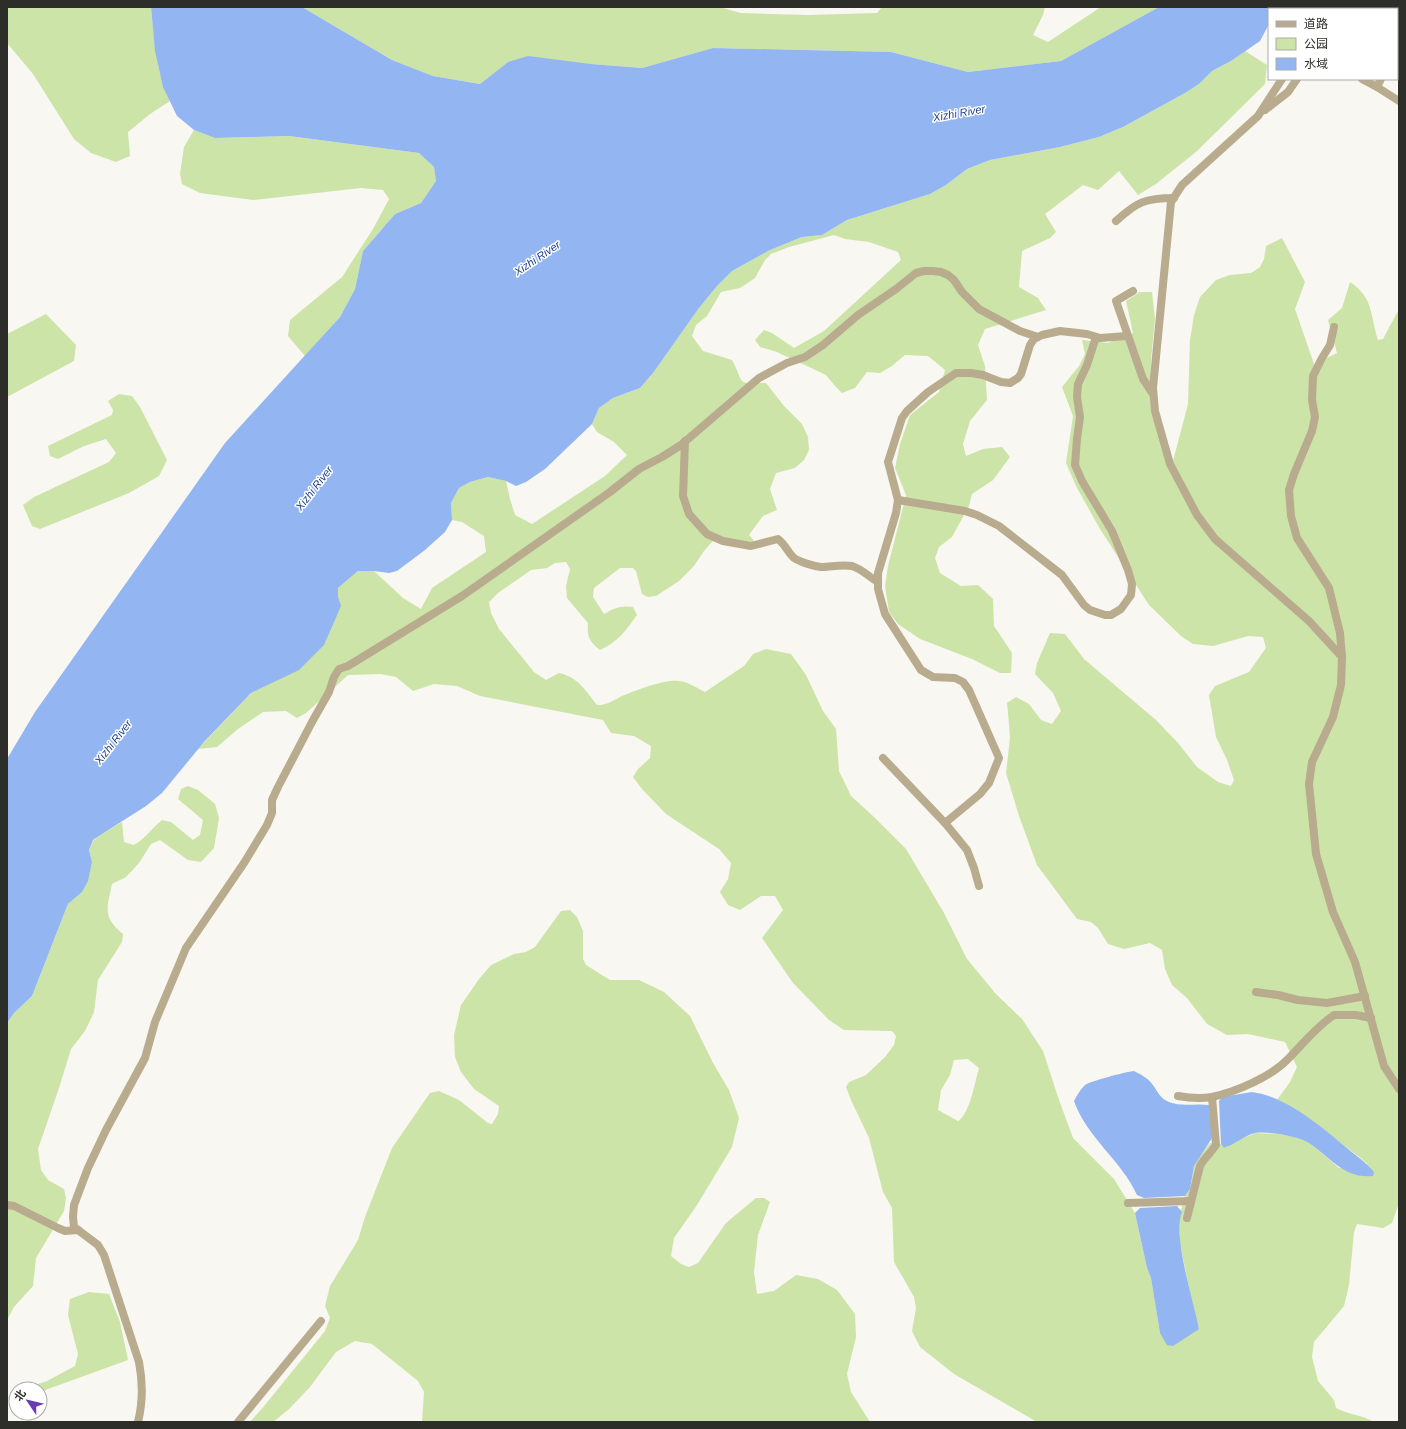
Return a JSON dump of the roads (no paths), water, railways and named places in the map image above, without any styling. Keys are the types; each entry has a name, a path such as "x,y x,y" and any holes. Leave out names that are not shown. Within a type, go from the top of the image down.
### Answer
{"street":[{"path":"1258,116 1281,80"},
{"path":"1296,80 1288,92 1258,116 1182,185 1171,202 1153,388 1155,410 1170,464 1197,515 1215,539 1309,621 1342,657"},
{"path":"1366,80 1379,83 1399,101"},
{"path":"1116,222 1131,207 1140,203 1156,198 1174,198"},
{"path":"138,1422 141,1408 142,1380 140,1362 104,1255 98,1245 74,1227 74,1205 88,1168 106,1130 145,1058 155,1022 186,948 244,863 267,825 272,813 272,800 278,787 329,692 334,677 339,669 348,666 462,596 610,492 639,469 662,458 685,441 759,378 787,363 805,357 823,345 858,315 896,289 916,273 924,270 941,272 948,275 979,309 1020,331 1038,337"},
{"path":"1133,291 1116,301 1143,380 1154,395"},
{"path":"1334,328 1330,345 1313,376 1312,400 1316,417 1312,431 1294,474 1290,490 1291,516 1297,538 1328,588 1340,633 1342,657 1341,685 1333,717 1312,762 1309,784 1316,854 1333,912 1355,962 1384,1066 1399,1089"},
{"path":"944,823 980,794 989,783 999,758 969,690 963,682 955,678 934,677 921,670 885,614 878,589 878,573 896,513 898,500 897,492 888,462 902,418 907,410 928,392 956,373 983,375 1001,382 1010,383 1021,374 1030,346 1034,339 1038,337 1060,331 1087,334 1100,338 1127,336"},
{"path":"898,500 964,511 977,515 999,526 1062,575 1084,605 1090,610 1105,615 1111,615 1121,609 1131,595 1132,584 1128,570 1112,531 1082,481 1076,465 1080,417 1078,384 1087,365 1096,337"},
{"path":"685,441 683,496 689,514 707,534 723,541 751,546 778,539 794,557 804,562 819,567 851,566 859,569 868,577 878,582"},
{"path":"883,758 944,823 967,850 979,886"},
{"path":"1256,992 1298,1000 1327,1003 1365,996"},
{"path":"1178,1096 1196,1098 1212,1097 1256,1082 1275,1070 1287,1060 1316,1030 1334,1015 1356,1015 1371,1018"},
{"path":"1187,1218 1202,1160 1214,1150 1216,1145 1212,1097"},
{"path":"1128,1203 1191,1201"},
{"path":"7,1205 14,1206 65,1231 78,1230"},
{"path":"238,1422 321,1321"}],"water":[{"name":"Xizhi River","path":"151,7 302,7 392,60 433,76 480,84 508,62 528,56 591,64 642,68 713,48 891,52 968,72 1061,61 1159,7 1272,7 1268,8 1268,26 1260,41 1231,61 1212,71 1199,84 1185,93 1123,127 1099,137 1060,147 990,160 967,169 946,185 930,194 847,220 822,235 802,237 770,250 732,271 717,286 699,308 653,373 640,388 613,398 599,408 592,424 545,469 526,482 516,486 506,481 488,477 470,482 459,488 451,503 452,520 445,532 425,550 397,571 389,573 358,571 338,588 338,597 341,606 324,645 299,670 251,693 204,742 162,793 146,806 93,840 89,850 92,862 88,881 82,892 68,904 32,996 14,1013 7,1023 7,759 35,712 225,443 340,317 355,289 363,251 395,214 421,203 436,181 434,167 419,153 289,136 215,138 194,130 177,116 163,87 155,51"},
{"path":"1134,1071 1144,1076 1166,1101 1179,1104 1209,1105 1212,1138 1194,1166 1190,1189 1185,1196 1144,1198 1137,1195 1123,1171 1087,1127 1074,1101 1085,1085 1108,1077"},
{"path":"1252,1092 1278,1100 1302,1114 1326,1131 1364,1162 1374,1172 1373,1176 1363,1176 1346,1171 1304,1140 1283,1135 1255,1133 1224,1148 1221,1144 1219,1101 1222,1097"},
{"path":"1177,1206 1182,1212 1180,1236 1182,1252 1199,1329 1173,1346 1167,1345 1160,1333 1151,1278 1147,1268 1135,1213 1140,1208"}]}
